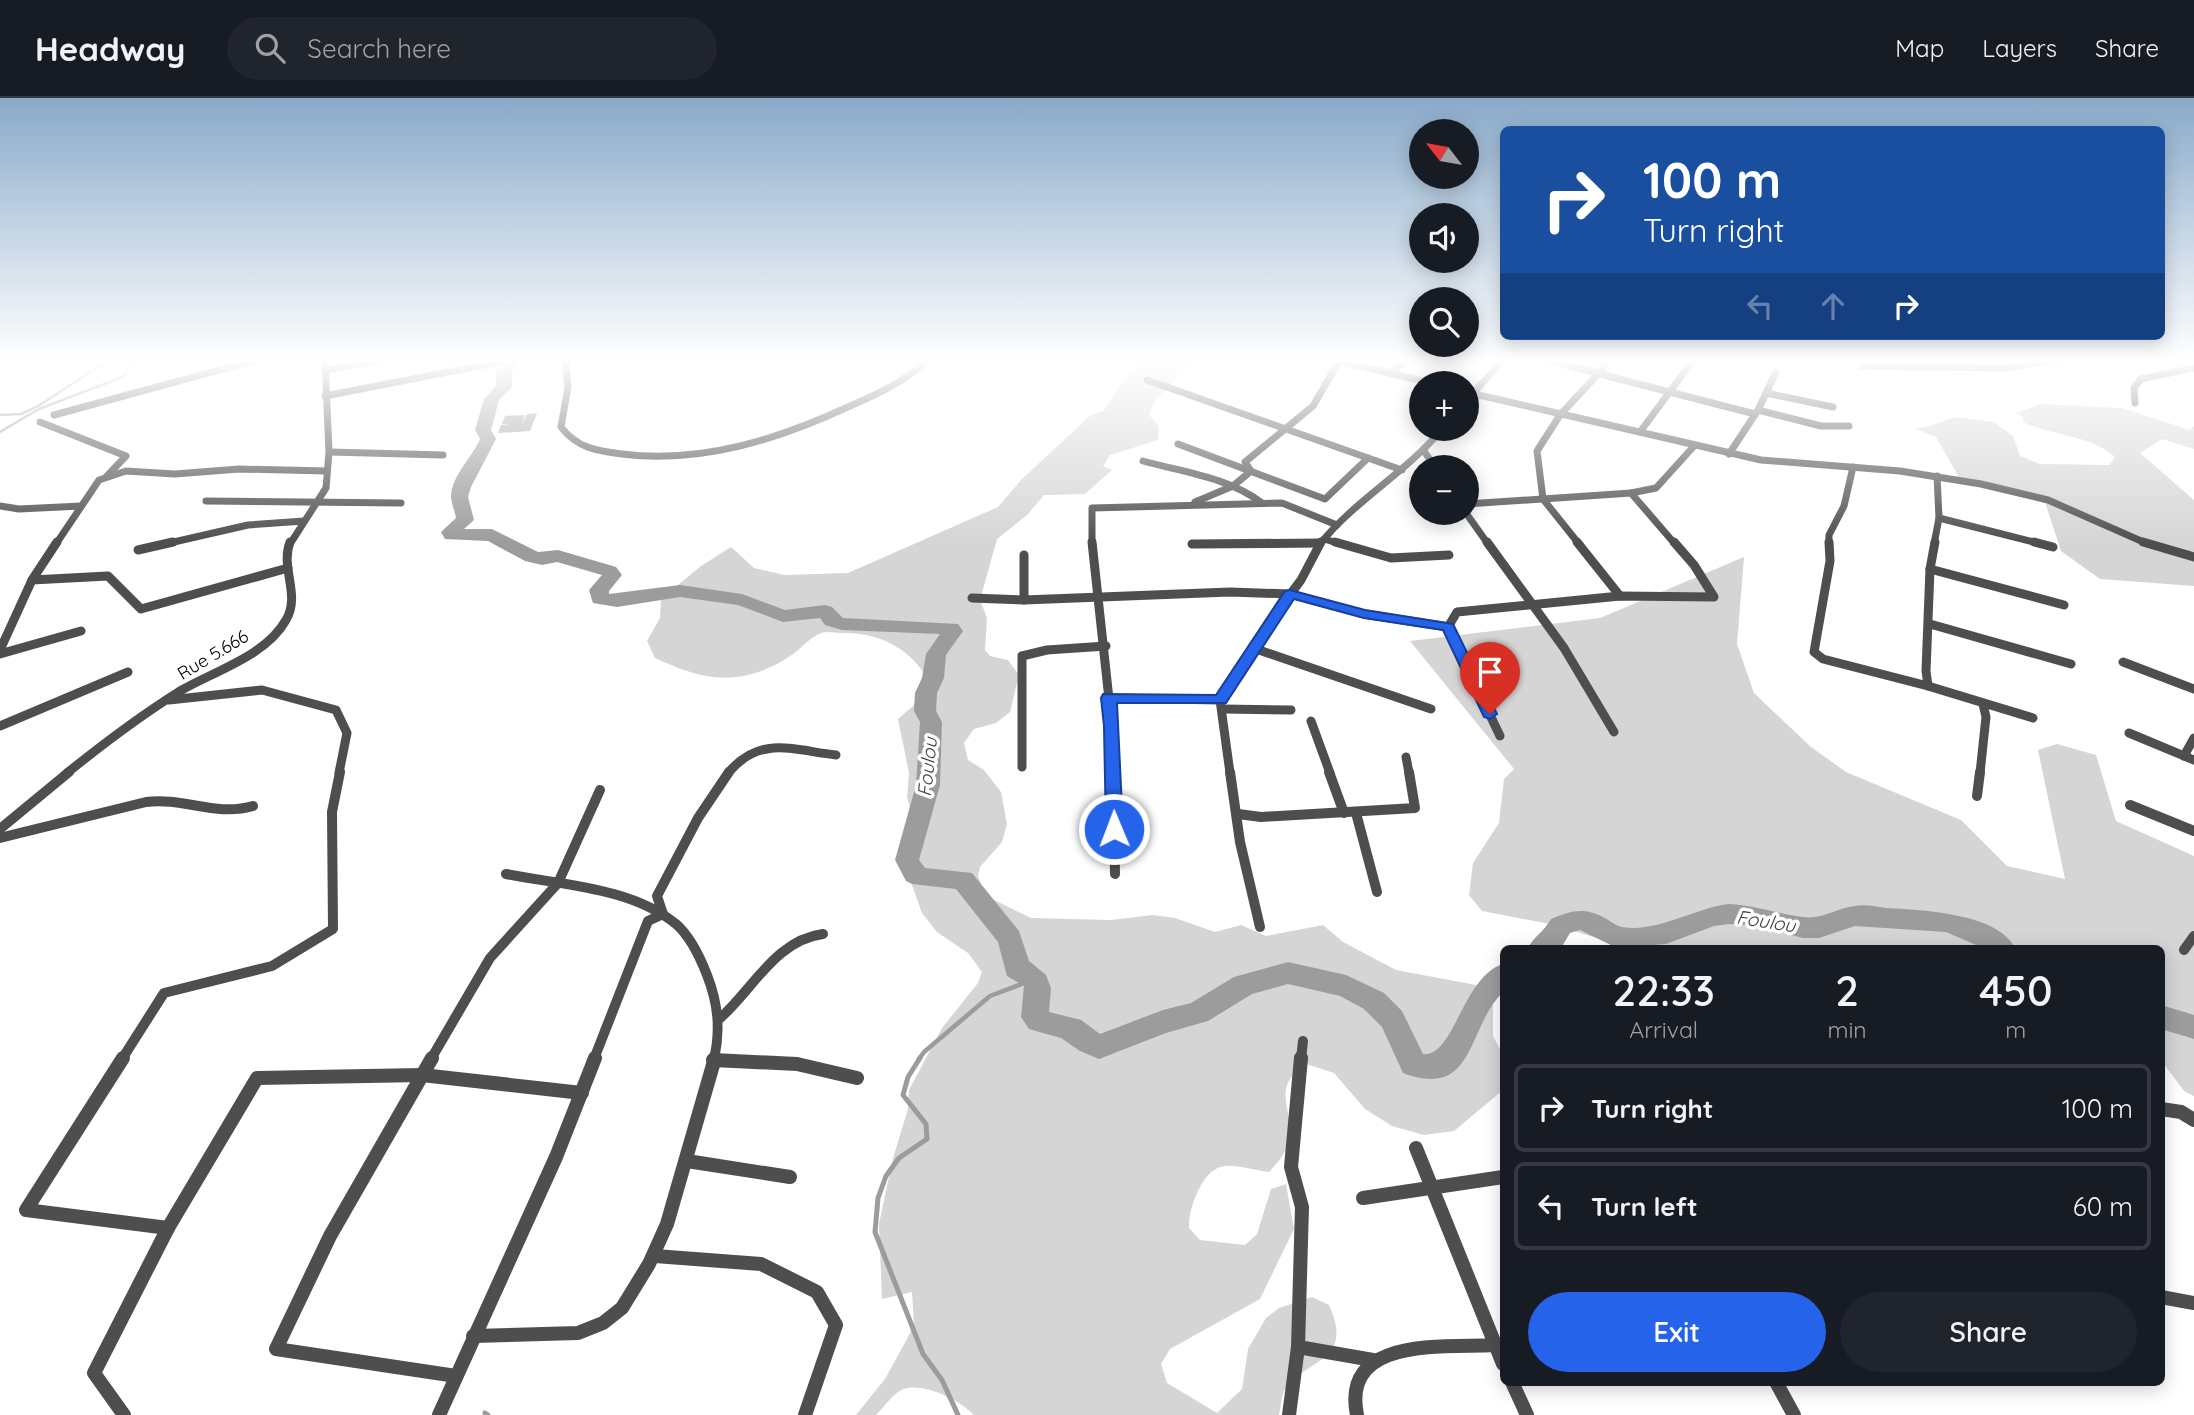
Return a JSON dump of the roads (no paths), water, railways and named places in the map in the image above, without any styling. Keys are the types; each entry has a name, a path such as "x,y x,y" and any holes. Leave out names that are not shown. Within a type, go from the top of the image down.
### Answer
{"street":[{"name":"Rue 5.666","path":"0,830 96,751 169,699 242,658 276,633 292,610 288,548 326,489 330,452 327,420"},
{"path":"562,420 561,427 570,439 592,449 647,457 720,451 792,432 817,420"},
{"path":"1263,420 1402,470"},
{"path":"1251,471 1245,462 1294,420"},
{"path":"1557,420 1537,451 1544,499 1620,596"},
{"path":"1586,420 1729,454 1787,463 1937,476 2048,500 2145,543 2194,557"},
{"path":"1640,432 1648,420"},
{"path":"1729,454 1751,420"},
{"path":"1795,420 1821,426 1849,426"},
{"path":"0,652 32,579 96,483 107,476 126,456 40,422"},
{"path":"1260,927 1240,842 1222,705 1262,635 1301,580 1322,541 1344,516 1402,470 1432,441"},
{"path":"1178,444 1325,499 1368,458"},
{"path":"1479,504 1631,494 1656,488 1695,445"},
{"path":"1424,451 1427,455"},
{"path":"330,452 443,455"},
{"path":"1143,461 1233,486 1255,496 1262,503"},
{"path":"1853,467 1844,506 1829,535 1830,561 1814,652 1824,659 1928,686 2033,719"},
{"path":"107,476 126,471 176,474 239,469 327,471"},
{"path":"1188,505 1233,486 1251,471"},
{"path":"1928,686 1926,671 1930,624 1930,569 1939,518 1937,476"},
{"path":"1448,627 1457,612 1620,596 1714,597 1694,565 1631,494"},
{"path":"206,501 401,503"},
{"path":"1115,874 1112,726 1106,646 1092,553 1092,508 1262,503 1294,506 1337,525"},
{"path":"0,506 19,509 81,506"},
{"path":"1939,518 2053,547"},
{"path":"138,550 248,525 304,521"},
{"path":"1475,525 1564,648 1614,732"},
{"path":"1192,544 1322,541 1391,558 1449,555"},
{"path":"1024,555 1024,600"},
{"path":"32,579 108,576 141,609 288,568"},
{"path":"1930,569 2064,605"},
{"path":"972,598 1024,600 1230,592 1290,594 1364,614 1448,627"},
{"path":"1930,624 2071,664"},
{"path":"1448,627 1500,736"},
{"path":"0,652 81,631"},
{"path":"1022,767 1022,656 1047,650 1106,646"},
{"path":"1256,649 1431,709"},
{"path":"2123,662 2194,689"},
{"path":"0,726 128,672"},
{"path":"168,1228 26,1210 164,993 272,966 333,929 332,812 347,733 336,710 262,690 169,699"},
{"path":"1109,698 1291,710"},
{"path":"1977,796 1986,717 1983,704"},
{"path":"1311,721 1350,813 1377,892"},
{"path":"2129,733 2189,758 2194,738"},
{"path":"473,1336 511,1333 555,1338 579,1335 618,1313 654,1256 669,1225 687,1161 713,1059 718,1020 699,956 691,940 663,914 657,904 660,888 724,777 750,752 765,749 835,755"},
{"path":"1238,814 1261,817 1415,808 1406,757"},
{"path":"456,1376 276,1349 330,1236 422,1075 490,958 558,883 600,790"},
{"path":"0,838 65,820 109,813 140,802 172,802 230,813 253,806"},
{"path":"2130,805 2194,831"},
{"path":"506,874 558,883 663,914"},
{"path":"439,1415 556,1157 648,921 663,914"},
{"path":"718,1020 743,998 778,953 802,937 823,934"},
{"path":"2184,950 2194,936"},
{"path":"1289,1415 1298,1348 1302,1207 1291,1167 1303,1041"},
{"path":"713,1059 797,1064 857,1078"},
{"path":"124,1415 94,1373 168,1228 257,1078 422,1075 582,1093"},
{"path":"2165,1110 2180,1112 2194,1120"},
{"path":"1416,1148 1500,1358"},
{"path":"687,1161 790,1177"},
{"path":"1363,1198 1500,1178"},
{"path":"654,1256 761,1264 817,1292 836,1325 805,1415"},
{"path":"2165,1298 2194,1303"},
{"path":"1298,1348 1373,1360 1395,1353 1494,1345"},
{"path":"1357,1415 1354,1405 1357,1380 1373,1360"},
{"path":"1514,1386 1527,1415"},
{"path":"1778,1386 1794,1415"}],"waterway":[{"path":"0,432 20,420"},
{"name":"Foulou","path":"486,420 483,430 488,439 462,487 460,497 465,520 450,532 451,535 492,535 532,557 542,559 558,556 609,571 612,575 599,590 600,599 617,601 680,591 742,600 783,616 825,611 832,621 842,624 951,628 953,631 936,654 933,678 926,693 925,711 931,722 928,785 907,860 915,874 921,877 963,880 1010,938 1017,968 1037,983 1035,1017 1038,1020 1071,1029 1099,1047 1163,1022 1198,1013 1244,985 1288,973 1346,986 1374,1001 1392,1019 1413,1064 1426,1068 1440,1066 1455,1051 1485,992 1500,978"},
{"name":"Foulou","path":"1546,945 1553,940 1560,926 1582,919 1617,938 1666,933 1712,916 1729,914 1753,915 1803,928 1819,928 1855,916 1948,922 1998,945"},
{"path":"919,1059 990,996 1022,984 1028,973"},
{"name":"Foulou","path":"2165,1018 2194,1027"},
{"path":"920,1058 908,1077 903,1095 926,1124 927,1139 899,1158 886,1176 878,1198 875,1232 923,1354 942,1380 958,1415"}]}
